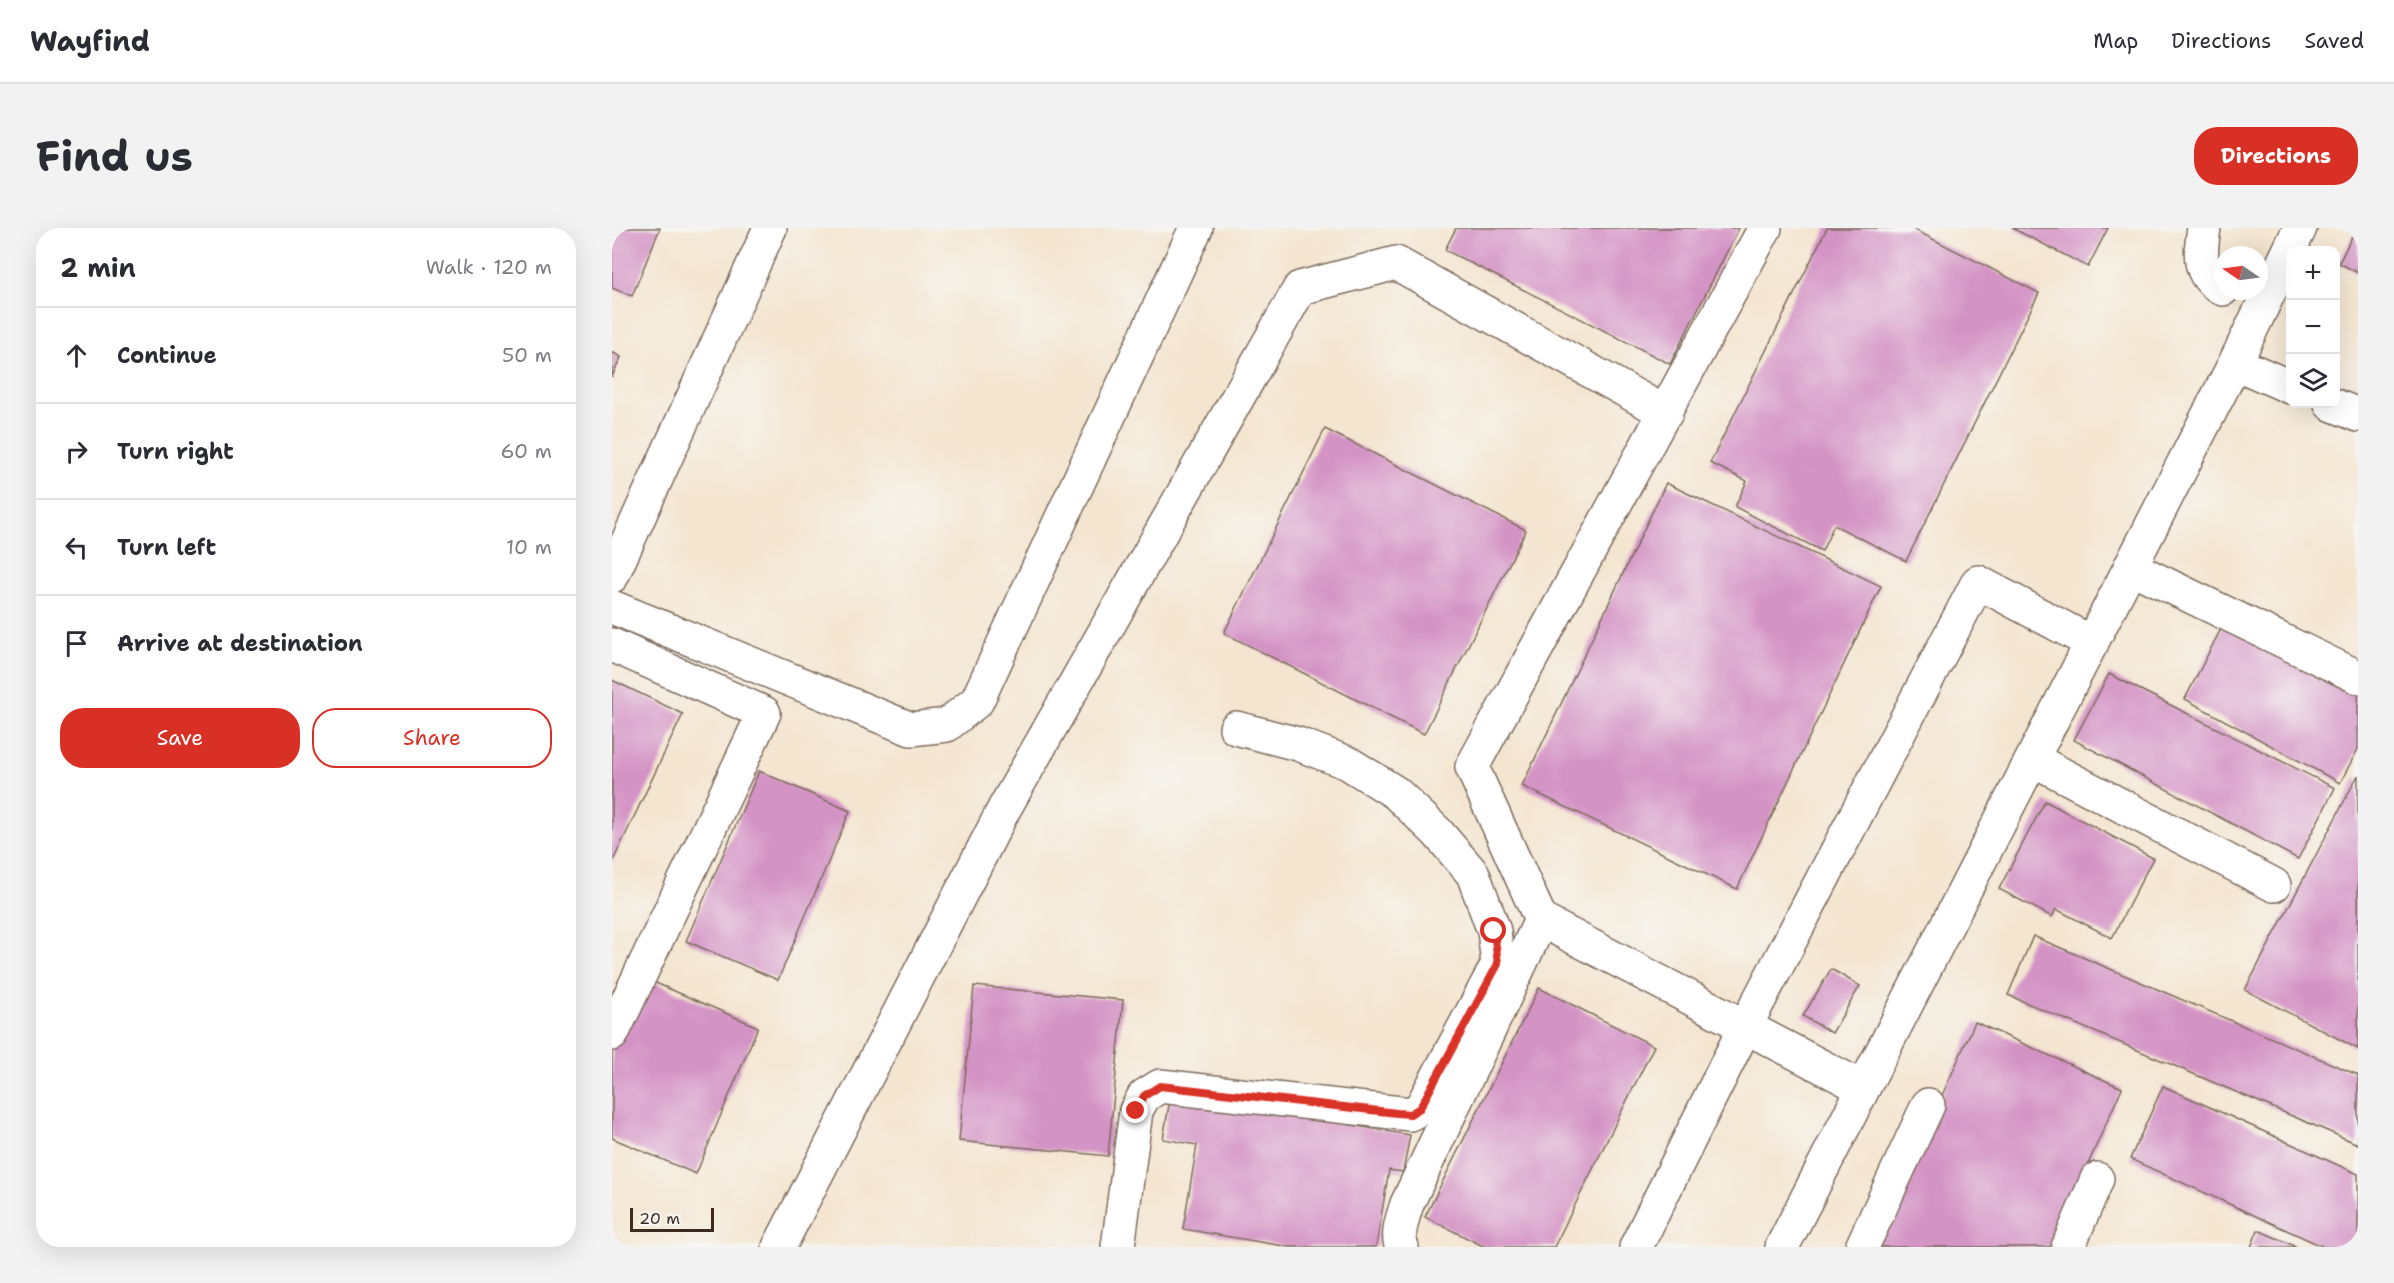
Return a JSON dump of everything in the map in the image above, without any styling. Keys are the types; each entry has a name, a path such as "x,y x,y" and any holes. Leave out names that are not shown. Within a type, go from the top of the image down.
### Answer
{"street":[{"path":"612,607 911,729 947,725 977,701 1196,228"},
{"path":"1765,228 1472,767 1541,920 1863,1088"},
{"path":"2204,228 2199,257 2214,284"},
{"path":"1782,1247 2235,363 2300,228"},
{"path":"612,576 762,231"},
{"path":"779,1247 1004,809 1300,288 1396,263 1666,412"},
{"path":"2243,300 2261,309"},
{"path":"2235,363 2286,385"},
{"path":"2340,408 2358,415"},
{"path":"2130,567 2358,677"},
{"path":"1636,1247 1745,1027 1978,582 2092,642"},
{"path":"612,645 764,713 612,1034"},
{"path":"1118,1247 1136,1111 1144,1096 1160,1086 1410,1114 1420,1108 1498,964 1494,931 1473,874 1437,832 1396,793 1348,763 1298,744 1236,728"},
{"path":"2032,759 2274,885"},
{"path":"1402,1247 1400,1243 1402,1223 1407,1204 1541,920"},
{"path":"1862,1247 1928,1105"},
{"path":"2068,1247 2097,1179"}],"building":[{"path":"612,228 660,228 632,296 612,288"},
{"path":"1456,228 1739,228 1670,364 1445,250"},
{"path":"1827,228 1911,228 2039,293 1906,561 1834,525 1822,551 1735,507 1747,481 1710,463"},
{"path":"2012,228 2108,228 2088,267"},
{"path":"2358,228 2358,273 2340,264"},
{"path":"612,352 621,357 612,377"},
{"path":"1325,429 1526,530 1424,734 1224,633"},
{"path":"1666,483 1881,586 1737,889 1522,786"},
{"path":"2226,619 2358,687 2358,749 2340,783 2185,699"},
{"path":"2109,674 2335,788 2298,859 2074,740"},
{"path":"612,680 683,714 612,863"},
{"path":"759,771 850,811 778,980 686,941"},
{"path":"2358,775 2358,1049 2245,990"},
{"path":"2045,801 2153,858 2112,938 2056,909 2052,917 1999,889"},
{"path":"2033,936 2358,1075 2358,1144 2008,995"},
{"path":"1831,969 1860,986 1832,1033 1803,1016"},
{"path":"651,981 758,1027 696,1174 612,1138 612,1010"},
{"path":"974,986 1123,1000 1108,1156 959,1141"},
{"path":"1539,988 1654,1046 1554,1247 1485,1247 1425,1217"},
{"path":"1975,1022 2122,1088 2051,1247 1874,1247"},
{"path":"2163,1086 2358,1174 2358,1247 2324,1247 2130,1159"},
{"path":"1171,1094 1410,1135 1403,1172 1389,1170 1376,1247 1290,1247 1183,1229 1197,1145 1163,1139"},
{"path":"2258,1230 2297,1247 2251,1247"}],"route":[{"path":"1136,1111 1144,1096 1160,1086 1410,1114 1420,1108 1498,964 1494,931"}]}
